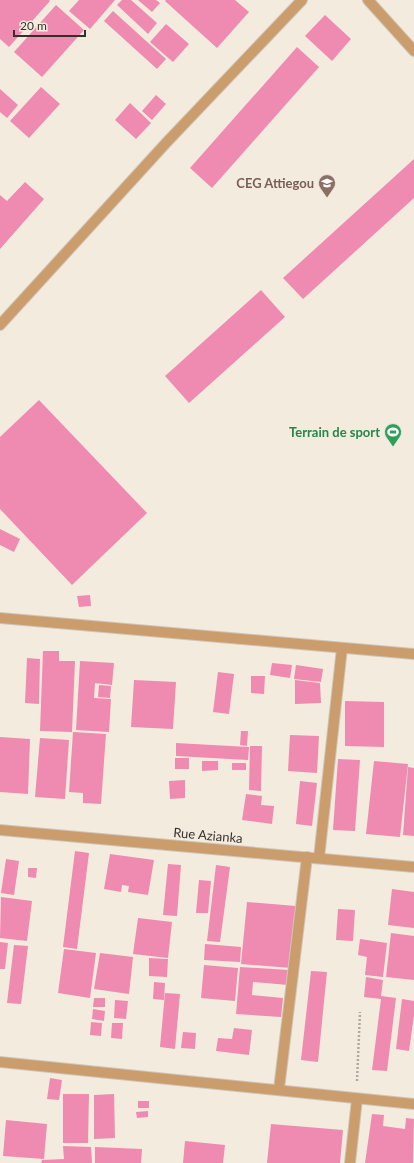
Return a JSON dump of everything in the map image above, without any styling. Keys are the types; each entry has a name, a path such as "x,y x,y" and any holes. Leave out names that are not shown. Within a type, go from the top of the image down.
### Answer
{"street":[{"path":"0,324 166,142 302,0"},
{"path":"368,0 414,51"},
{"path":"0,618 414,654"},
{"path":"318,858 342,648"},
{"name":"Rue Azianka","path":"0,830 414,867"},
{"path":"279,1089 307,857"},
{"path":"0,1062 279,1089 357,1099 414,1104"},
{"path":"350,1163 357,1099"}],"path":[{"path":"357,1099 360,1012"}],"building":[{"path":"0,0 50,1 9,47 0,39"},
{"path":"79,0 115,0 90,29 69,11"},
{"path":"122,0 131,0 157,23 148,34 117,5"},
{"path":"138,0 156,0 160,3 152,12"},
{"path":"235,0 249,12 217,48 165,1"},
{"path":"56,5 84,30 42,77 14,52"},
{"path":"113,11 166,59 157,69 104,21"},
{"path":"325,15 351,39 332,61 305,36"},
{"path":"166,24 189,44 173,62 150,42"},
{"path":"297,47 319,67 212,188 190,168"},
{"path":"41,87 60,104 29,138 10,121"},
{"path":"0,89 18,105 7,118 0,112"},
{"path":"156,95 166,104 152,120 142,111"},
{"path":"130,103 151,123 136,139 115,120"},
{"path":"414,159 414,198 303,299 283,278"},
{"path":"25,182 44,199 0,249 0,195 7,201"},
{"path":"261,290 285,317 189,403 165,376"},
{"path":"39,400 147,513 72,585 0,509 0,437"},
{"path":"0,529 20,539 14,552 0,545"},
{"path":"90,595 91,606 79,607 77,596"},
{"path":"43,651 59,651 59,661 75,661 72,732 40,731"},
{"path":"27,658 40,659 39,704 25,703"},
{"path":"80,661 114,663 112,685 95,683 94,698 111,699 109,732 76,730"},
{"path":"272,663 292,665 290,678 270,675"},
{"path":"296,665 323,669 321,682 294,679"},
{"path":"218,672 234,674 229,714 213,712"},
{"path":"251,676 265,676 264,694 251,693"},
{"path":"134,680 176,682 173,729 131,727"},
{"path":"295,680 320,683 321,703 295,704"},
{"path":"99,685 111,686 110,698 98,697"},
{"path":"345,701 384,702 384,747 345,746"},
{"path":"241,731 248,731 247,746 240,745"},
{"path":"73,732 106,734 101,804 83,803 83,793 69,792"},
{"path":"290,735 319,736 317,773 288,771"},
{"path":"0,737 30,739 28,794 0,792"},
{"path":"40,738 69,740 65,799 35,797"},
{"path":"176,743 249,747 248,760 176,756"},
{"path":"250,746 262,746 261,791 249,790"},
{"path":"175,758 189,758 189,769 175,769"},
{"path":"338,759 360,760 355,831 333,830"},
{"path":"202,761 218,761 218,770 202,771"},
{"path":"374,761 408,764 400,837 366,834"},
{"path":"232,763 246,763 246,770 232,770"},
{"path":"408,767 414,768 414,836 403,835"},
{"path":"185,780 185,798 170,799 169,781"},
{"path":"300,781 317,783 312,826 296,824"},
{"path":"246,794 262,796 261,805 274,806 272,824 242,820"},
{"path":"75,851 89,853 77,949 63,947"},
{"path":"110,854 154,860 148,895 128,892 129,886 122,885 121,892 104,889"},
{"path":"6,859 19,861 14,895 1,893"},
{"path":"168,864 181,865 177,916 163,915"},
{"path":"216,865 230,867 220,942 207,941"},
{"path":"28,868 37,868 36,878 28,877"},
{"path":"199,880 211,881 208,913 196,913"},
{"path":"392,889 414,892 414,928 388,925"},
{"path":"1,897 32,901 27,941 0,938"},
{"path":"247,902 296,906 291,968 241,964"},
{"path":"338,909 355,910 353,941 336,940"},
{"path":"138,918 172,922 168,958 133,954"},
{"path":"391,933 414,936 414,980 386,977"},
{"path":"360,939 387,943 383,977 365,975 367,957 358,955"},
{"path":"0,942 8,943 5,969 0,969"},
{"path":"205,944 241,947 240,962 204,960"},
{"path":"14,945 28,946 21,1004 7,1003"},
{"path":"64,949 96,953 90,998 58,993"},
{"path":"100,953 133,957 129,994 94,989"},
{"path":"149,958 168,959 167,977 149,976"},
{"path":"204,965 238,968 235,1001 201,998"},
{"path":"240,967 289,970 288,985 253,982 252,995 283,998 281,1017 236,1014"},
{"path":"311,971 327,972 318,1062 301,1060"},
{"path":"366,977 383,980 381,996 396,998 387,1071 372,1070 381,999 364,997"},
{"path":"154,982 165,983 164,1000 153,999"},
{"path":"165,993 180,994 175,1049 160,1047"},
{"path":"94,998 105,998 105,1007 93,1007"},
{"path":"402,999 414,1001 414,1015 409,1051 396,1049"},
{"path":"115,1000 128,1001 126,1019 114,1018"},
{"path":"93,1009 105,1011 104,1021 92,1019"},
{"path":"91,1022 102,1023 101,1036 90,1035"},
{"path":"112,1023 123,1023 122,1039 111,1038"},
{"path":"234,1028 252,1030 249,1055 216,1051 218,1038 232,1039"},
{"path":"183,1032 196,1033 195,1049 181,1048"},
{"path":"50,1078 62,1080 59,1100 47,1099"},
{"path":"63,1094 89,1094 88,1143 63,1143"},
{"path":"114,1094 115,1138 94,1139 94,1095"},
{"path":"138,1101 149,1101 149,1108 138,1108"},
{"path":"148,1111 148,1117 137,1118 136,1112"},
{"path":"372,1114 384,1115 383,1126 405,1129 406,1118 414,1119 413,1163 365,1163"},
{"path":"6,1120 47,1124 44,1159 3,1156"},
{"path":"271,1124 343,1130 340,1163 267,1163"},
{"path":"185,1141 225,1145 223,1163 183,1163"},
{"path":"63,1146 91,1147 92,1163 41,1163 42,1160 64,1159"},
{"path":"95,1147 142,1149 141,1163 95,1163"}],"place":[{"name":"CEG Attiegou","path":"327,198"},
{"name":"Terrain de sport","path":"393,447"}]}
